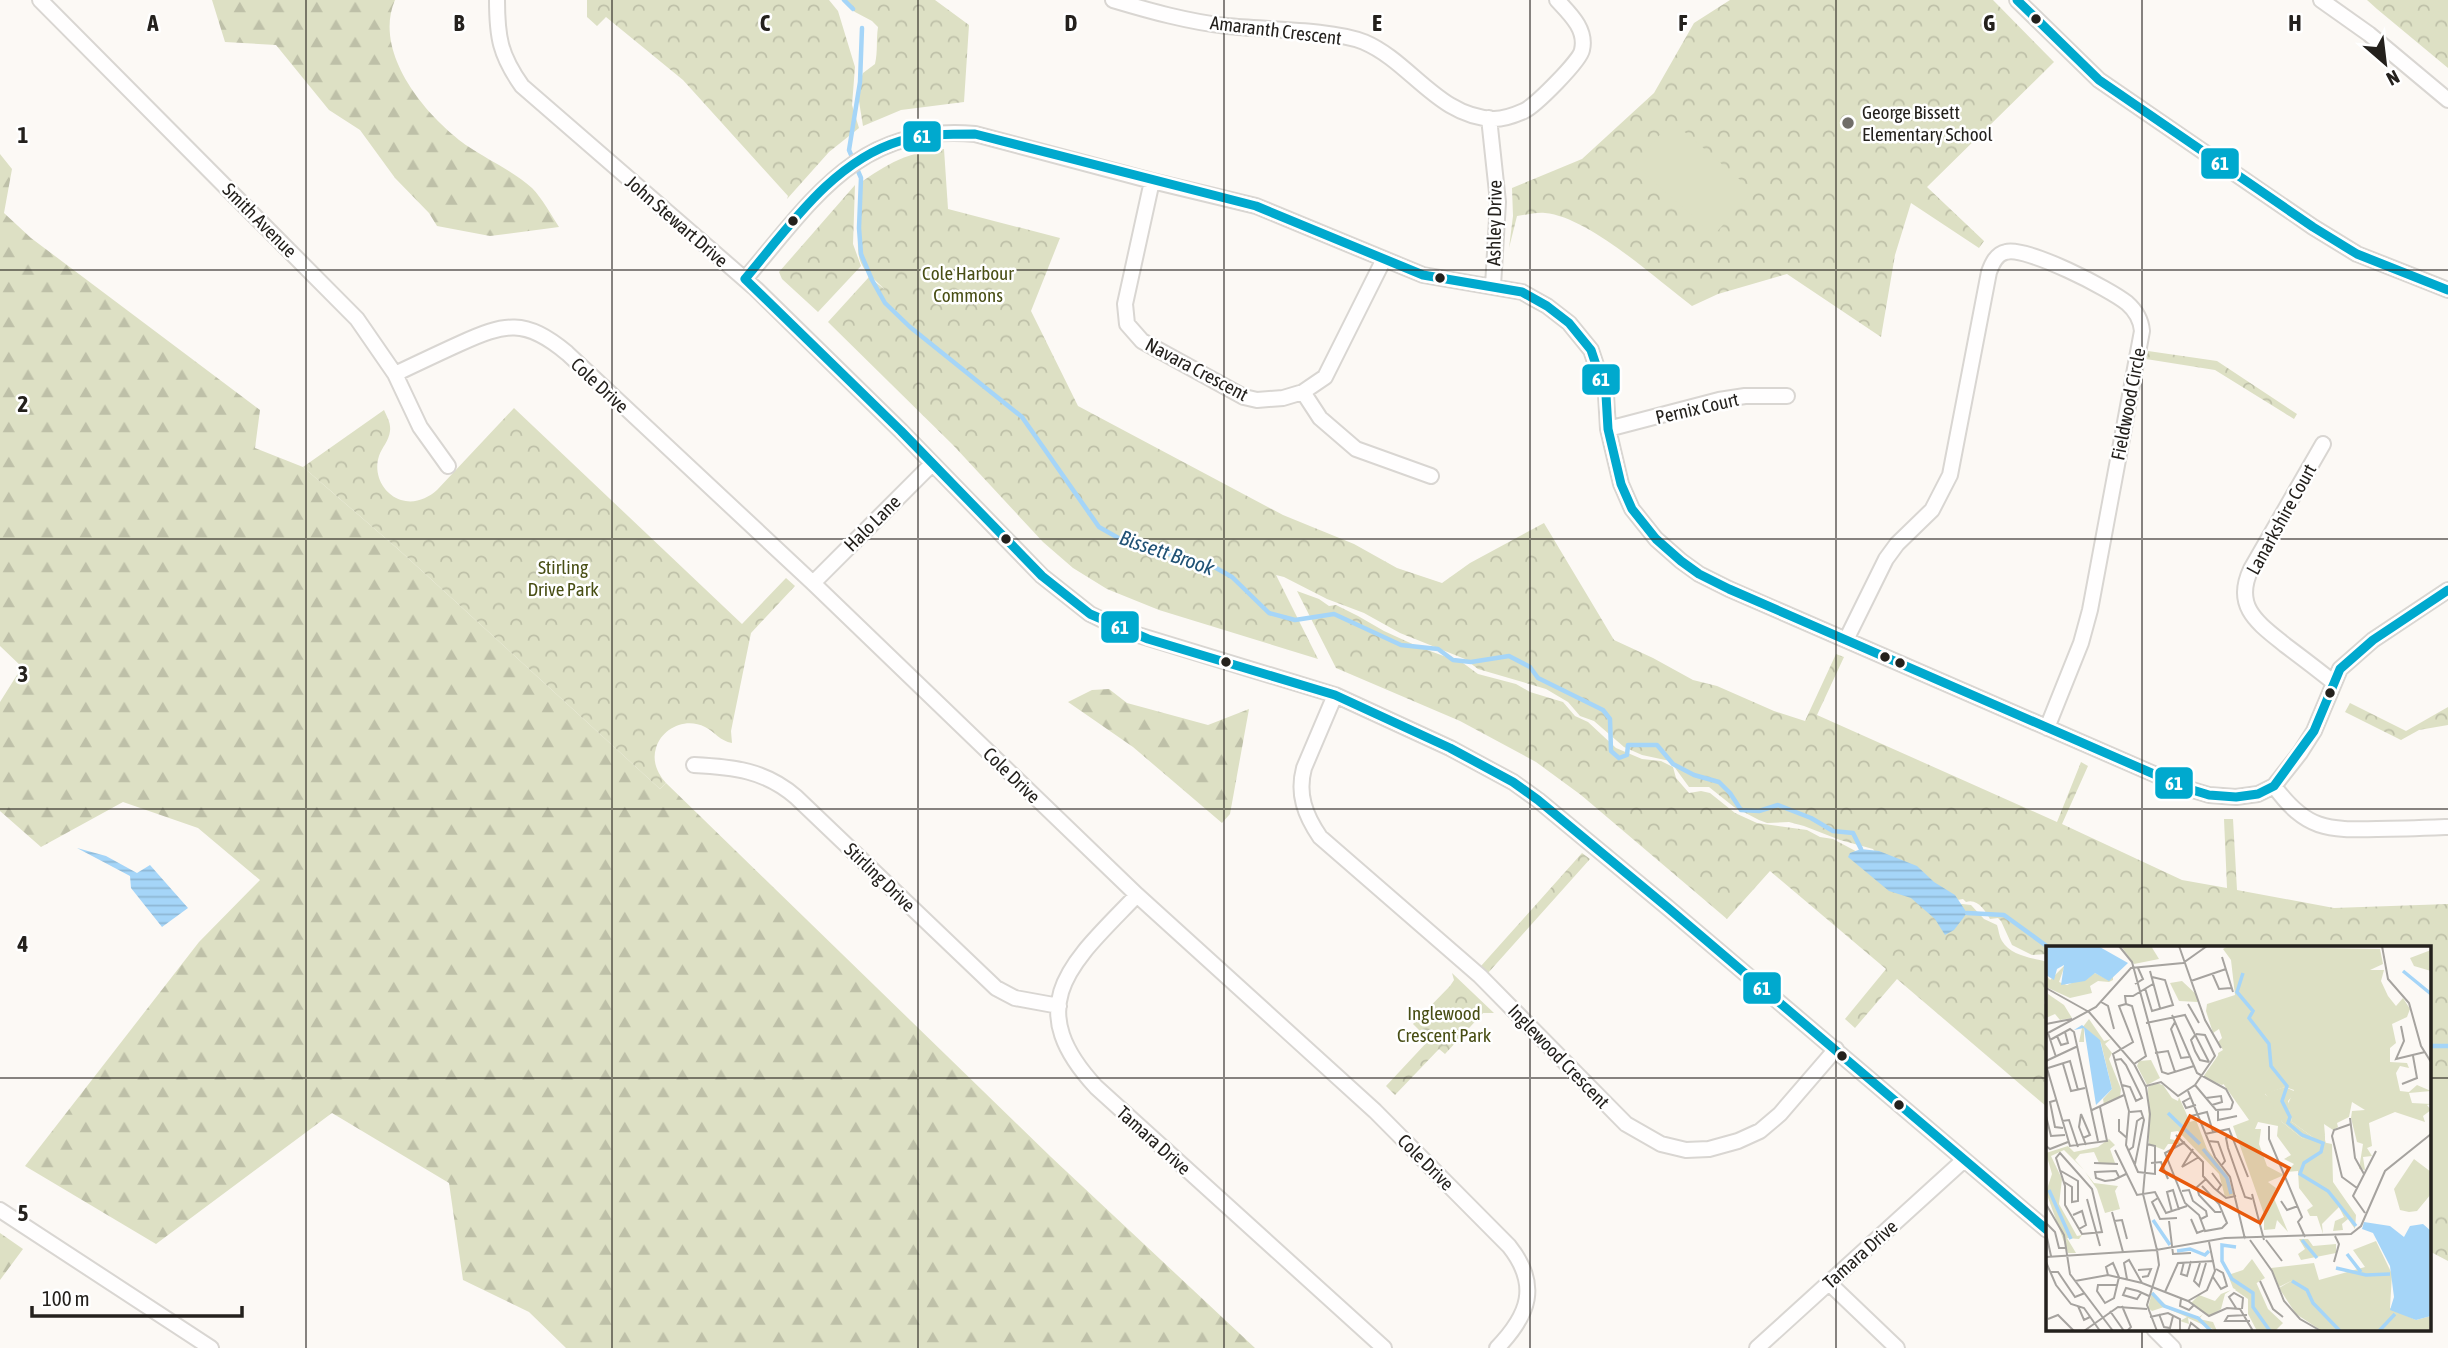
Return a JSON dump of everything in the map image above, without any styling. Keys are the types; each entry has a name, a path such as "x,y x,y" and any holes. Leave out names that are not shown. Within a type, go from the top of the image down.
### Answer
{"street":[{"name":"Smith Avenue","path":"40,0 341,302 370,337 395,374 420,427 448,466"},
{"name":"John Stewart Drive","path":"497,0 497,33 500,47 522,86 745,279 891,421 1042,576 1090,614 1148,639 1335,695 1372,710 1488,767 1530,794 1836,1049 2046,1229"},
{"name":"Amaranth Crescent","path":"1114,0 1223,25 1325,34 1362,41 1391,57 1425,88 1449,104 1465,113 1489,118"},
{"path":"1489,118 1505,118 1531,106 1580,55 1583,43 1580,30 1557,0"},
{"path":"2017,0 2099,80 2302,219 2357,254 2448,289"},
{"path":"2322,0 2370,34 2448,100"},
{"name":"Ashley Drive","path":"1489,118 1498,202 1493,286"},
{"path":"745,279 821,191 850,165 898,141 948,132 975,134 1276,213 1423,275 1522,292 1569,323 1591,351 1606,395 1608,429 1621,484 1642,523 1672,554 1719,584 2204,794 2249,796 2274,786 2314,731 2340,669 2364,647 2448,590"},
{"name":"Navara Crescent","path":"1152,181 1125,304 1125,316 1131,331 1142,341 1244,397 1273,400 1303,392 1321,381 1331,368 1384,259"},
{"name":"Fieldwood Circle","path":"1846,640 1885,559 1901,539 1932,510 1950,475 1989,272 1994,261 2003,253 2015,251 2072,272 2125,301 2138,317 2142,331 2090,610 2081,643 2047,728"},
{"name":"Cole Drive","path":"395,374 497,328 516,327 545,337 566,353 813,583 1137,895 1375,1111 1509,1246 1524,1268 1528,1295 1515,1329 1497,1348"},
{"path":"1303,392 1320,418 1356,449 1431,476"},
{"name":"Pernix Court","path":"1608,429 1719,400 1745,396 1787,396"},
{"name":"Lanarkshire Court","path":"2323,444 2252,569 2245,593 2249,610 2258,623 2333,682"},
{"name":"Halo Lane","path":"813,583 932,464"},
{"name":"Inglewood Crescent","path":"1335,695 1301,780 1302,801 1320,837 1486,982 1626,1124 1661,1144 1686,1150 1709,1149 1738,1141 1760,1131 1780,1114 1836,1049"},
{"name":"Stirling Drive","path":"694,765 745,769 777,782 996,988 1015,998 1059,1006"},
{"path":"2274,786 2292,809 2307,819 2331,828 2448,827"},
{"name":"Tamara Drive","path":"1137,895 1073,964 1065,979 1059,1006 1059,1027 1072,1059 1096,1087 1384,1348"},
{"name":"Tamara Drive","path":"1757,1348 1964,1160"},
{"path":"0,1210 211,1348"},
{"path":"1829,1283 1897,1348"},
{"path":"2155,1330 2173,1348"}],"green space":[{"path":"212,0 395,0 390,20 391,41 397,62 421,102 453,135 532,188 559,227 490,236 437,226 429,213 395,178 360,130 329,110 276,45 225,42"},
{"path":"587,0 829,0 838,11 855,67 852,105 859,128 829,152 787,199 788,196 683,80 606,17 597,26 587,17"},
{"path":"843,0 935,0 969,25 964,102 901,110 863,126 857,89 863,73 875,64 878,27 855,12"},
{"path":"1730,0 1993,0 2054,62 1927,187 1984,241 1979,248 1911,203 1895,255 1881,337 1787,274 1718,294 1692,306 1622,251 1581,225 1562,217 1542,213 1517,216 1509,248 1513,216 1512,188 1582,159 1654,93 1694,23"},
{"path":"2367,0 2448,0 2448,68 2377,9"},
{"path":"1672,121 1753,191 1714,235 1634,164"},
{"name":"Cole Harbour Commons","path":"944,149 948,209 1060,238 1031,311 1078,406 1283,515 1354,544 1397,568 1442,583 1470,563 1544,523 1614,640 1693,680 1717,686 1774,711 1805,721 1836,654 1844,657 1817,715 2057,822 2081,762 2088,766 2062,824 2182,880 2227,888 2224,819 2233,819 2237,890 2334,908 2448,904 2448,1085 2430,1076 2430,946 2046,946 2046,954 2032,955 2012,945 2001,921 1998,918 1990,919 1977,903 1957,900 1873,849 1789,822 1767,823 1759,820 1734,807 1709,787 1689,787 1670,761 1642,755 1624,747 1594,721 1580,716 1568,702 1546,689 1478,669 1465,659 1400,633 1364,613 1327,599 1284,577 1276,575 1318,659 1159,610 1107,589 1073,568 1043,542 953,445 828,322 869,277 884,289 866,270 859,255 859,184 899,160"},
{"path":"0,154 12,169 4,213 31,238 260,410 255,448 303,467 398,549 660,789 666,783 1051,1157 1255,1348 566,1348 529,1312 463,1280 449,1183 332,1113 156,1244 25,1166 199,942 260,880 198,828 123,802 41,847 0,811 0,702 22,667 0,646"},
{"path":"855,185 853,244 861,266 818,312 782,279 779,272"},
{"path":"2148,351 2217,361 2297,414 2294,419 2215,370 2146,359"},
{"name":"Stirling Drive Park","path":"514,408 742,624 786,578 795,586 751,633 731,731 732,743 698,724 683,724 669,730 659,741 655,753 656,767 666,783 660,789 398,549 303,467 384,410 390,428 377,463 381,482 389,493 401,500 420,500 437,490"},
{"path":"1297,591 1329,606 1336,605 1419,647 1463,663 1478,674 1516,684 1530,692 1563,702 1575,716 1588,722 1616,748 1642,759 1661,761 1673,767 1676,778 1689,793 1710,793 1735,813 1757,823 1807,830 1820,837 1833,839 1953,903 1971,905 1984,919 1997,925 2002,941 2011,950 2046,962 2046,1106 1897,979 1855,1028 1845,1019 1886,969 1770,871 1727,919 1581,795 1536,762 1460,721 1336,668"},
{"path":"1109,689 1127,703 1208,725 1249,709 1230,814 1222,823 1133,747 1068,702 1092,690"},
{"path":"2350,703 2406,731 2448,707 2448,725 2419,730 2401,740 2345,712"},
{"path":"1582,853 1590,859 1488,973 1481,966"},
{"name":"Inglewood Crescent Park","path":"1452,973 1494,1013 1483,1013 1445,1054 1439,1049 1395,1095 1386,1086 1429,1040 1413,1024 1450,986 1454,980"},
{"path":"2430,1072 2448,1074 2448,1208 2430,1206"},
{"path":"2430,1080 2448,1091 2448,1261 2430,1252"},
{"path":"0,1233 23,1249 0,1280"}],"water":[{"path":"77,848 106,856 137,873 150,865 188,908 162,927 131,888 130,876"},
{"path":"1861,849 1879,851 1917,866 1934,882 1955,895 1967,913 1954,930 1945,935 1935,919 1911,898 1889,891 1848,857 1850,853"}],"waterway":[{"name":"Bissett Brook","path":"844,0 853,9"},
{"name":"Bissett Brook","path":"862,28 860,82 849,150 861,178 861,254 872,280 885,303 910,327 1022,417 1099,527 1129,544 1209,564 1232,577 1269,613 1295,620 1334,614 1401,645 1438,649 1453,660 1471,662 1509,656 1530,667 1538,678 1603,710 1610,719 1611,751 1619,758 1627,755 1628,745 1657,745 1673,764 1694,775 1719,782 1741,810 1759,811 1778,805 1811,818 1833,831 1853,833 1861,849"},
{"name":"Bissett Brook","path":"1967,913 2004,915 2047,946"},
{"name":"Bissett Brook","path":"2430,1046 2448,1046"}],"transit line":[{"name":"61","path":"2017,0 2099,80 2313,227 2357,254 2448,290"},
{"name":"61","path":"2046,1229 1667,907 1513,782 1450,748 1335,695 1148,639 1090,614 1042,576 901,431 745,279 795,218 833,180 854,164 900,141 937,135 975,134 1256,206 1423,275 1522,292 1569,323 1591,350 1606,395 1608,429 1621,484 1632,509 1656,539 1681,561 1699,574 1729,589 2186,788 2209,795 2236,797 2258,794 2274,786 2314,731 2340,669 2373,640 2448,590"}],"place":[{"name":"George Bissett Elementary School","path":"1848,123"}]}
